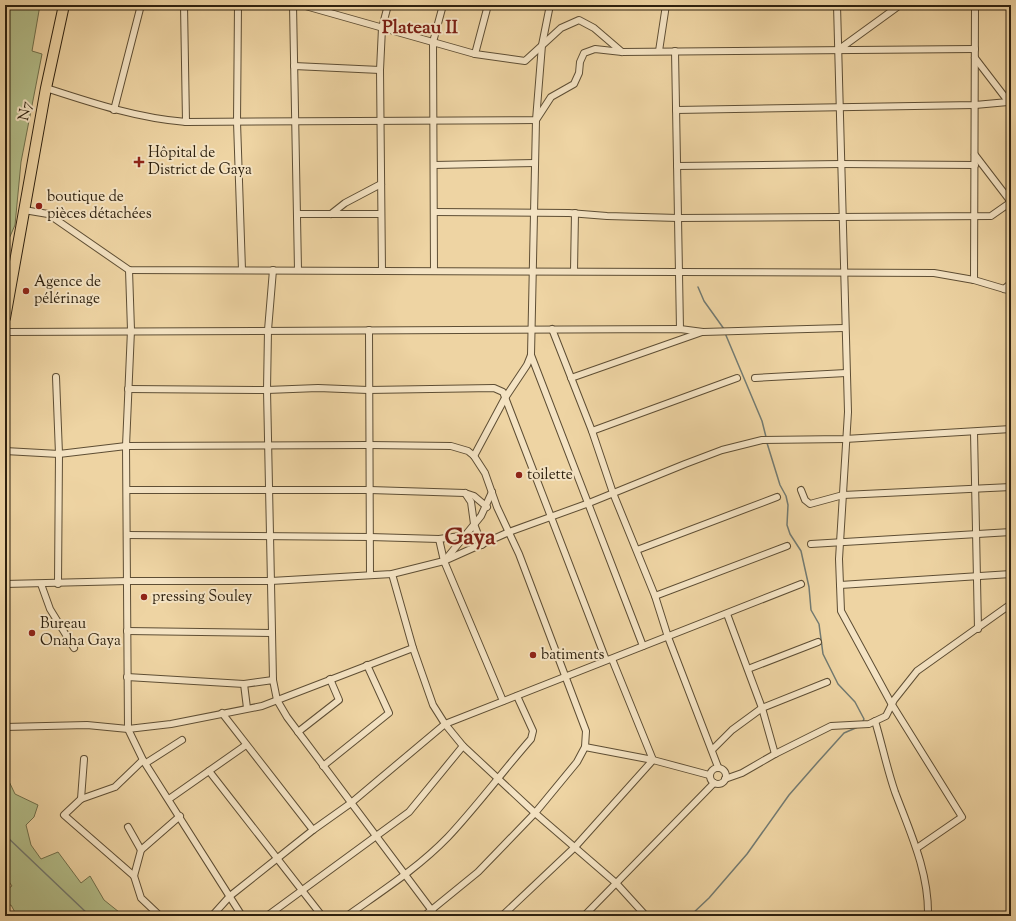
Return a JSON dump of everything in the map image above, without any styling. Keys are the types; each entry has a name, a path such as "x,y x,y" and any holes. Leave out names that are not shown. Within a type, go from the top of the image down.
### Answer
{"main road":[{"name":"N7","path":"5,318 8,289 46,88 64,5"}],"street":[{"path":"114,110 141,5"},
{"path":"184,5 186,122"},
{"path":"238,5 237,122 242,270"},
{"path":"293,5 298,270"},
{"path":"302,5 475,54 525,61 561,28 579,20 594,28 622,52"},
{"path":"382,271 380,70 382,28 388,5"},
{"path":"434,271 433,42 443,5"},
{"path":"475,54 488,5"},
{"path":"474,456 505,398 527,365 531,355 533,329 536,120 542,45 550,5"},
{"path":"659,51 666,5"},
{"path":"837,5 844,328 848,412 845,439 846,451 840,541 841,611 892,703 962,817 917,848"},
{"path":"838,50 900,5"},
{"path":"974,280 975,5"},
{"path":"536,120 551,97 574,84 579,73 580,62 584,53 595,49 622,52 975,49"},
{"path":"675,51 680,329"},
{"path":"975,58 1010,102"},
{"path":"294,66 380,70"},
{"path":"46,88 114,110 159,120 186,122 536,120"},
{"path":"676,110 975,105 1010,102"},
{"path":"434,212 575,213 607,216 678,218 991,216 1011,202 975,155"},
{"path":"434,165 535,163"},
{"path":"677,166 841,164 975,165"},
{"path":"331,214 345,203 381,184"},
{"path":"24,210 48,214 130,270 934,273 974,280 1011,291"},
{"path":"574,271 575,213"},
{"path":"297,214 381,214"},
{"path":"130,270 131,330 126,446 128,729 145,761 242,916"},
{"path":"273,270 268,330 267,390 271,535 270,633 273,680 277,700 323,766 434,913"},
{"path":"1004,289 1011,283"},
{"path":"5,332 131,330 680,329 703,332 844,328"},
{"path":"552,329 592,431 613,493 655,596 668,637 718,768 724,771 725,779"},
{"path":"369,330 368,390 370,575"},
{"path":"571,378 703,332"},
{"path":"531,355 643,646"},
{"path":"755,378 846,373"},
{"path":"56,377 59,454 58,584"},
{"path":"592,431 737,378"},
{"path":"128,389 267,390 318,388 368,390 494,388 503,392 550,517 609,660 653,760"},
{"path":"5,584 58,584 128,581 271,581 392,574 444,561 509,532 589,503 685,464 722,450 762,440 845,439 1011,429"},
{"path":"974,432 978,628"},
{"path":"5,452 59,454 126,446 369,445 451,446 468,451 474,456 485,473 566,677 586,731 585,747 577,762 535,813 478,872 434,913 424,916"},
{"path":"801,490 805,500 810,504 843,495 1011,486"},
{"path":"127,490 370,490 466,494 474,496 487,506"},
{"path":"444,561 466,535 487,506 492,492"},
{"path":"466,494 471,502 474,524 482,545"},
{"path":"637,550 777,497"},
{"path":"811,544 840,541 1011,532"},
{"path":"127,535 271,535 439,539 466,535"},
{"path":"439,539 444,561 504,701"},
{"path":"655,596 787,546"},
{"path":"392,574 413,648 433,705 445,724 463,746 535,813 616,883 646,916"},
{"path":"840,585 1011,574"},
{"path":"41,584 50,609 74,648"},
{"path":"212,916 230,896 313,830 351,803 445,724 801,584"},
{"path":"584,916 714,783 719,784 725,779 742,773 775,754 832,726 869,724 886,716 892,703 917,671 1011,604"},
{"path":"727,614 762,708 775,754"},
{"path":"127,631 270,633"},
{"path":"748,670 818,642"},
{"path":"5,727 87,725 128,729 171,724 262,706 413,648"},
{"path":"323,766 389,713 367,665"},
{"path":"127,677 244,684 273,680"},
{"path":"298,732 339,700 330,679"},
{"path":"712,750 732,730 762,708 827,682"},
{"path":"244,684 247,708"},
{"path":"347,916 406,874 448,836 531,739 533,731 517,696"},
{"path":"222,713 313,830"},
{"path":"875,721 895,790 917,848 928,901 928,916"},
{"path":"160,916 141,898 134,876 66,818 65,813 81,799 116,787 145,761 182,740"},
{"path":"169,799 246,745"},
{"path":"267,916 409,812 463,746"},
{"path":"585,747 653,760 709,775 714,783"},
{"path":"81,799 84,759"},
{"path":"502,916 575,846 653,760"},
{"path":"709,775 711,771 718,768"},
{"path":"209,771 278,857 322,916"},
{"path":"134,876 141,850 180,816"},
{"path":"128,827 141,850"}],"green space":[{"path":"5,5 40,5 32,51 42,54 21,162 15,225 5,248"},
{"path":"5,773 15,794 38,805 34,817 26,825 31,845 41,859 58,852 81,883 90,876 104,900 124,916 17,916 11,905 5,906 5,891 12,886 5,876"}],"waterway":[{"path":"698,287 704,301 724,329"},
{"path":"725,333 762,421 766,437"},
{"path":"767,443 780,485 786,496 788,505 787,525 790,534 801,551 809,587 811,610 819,624 823,654 838,684 855,702 864,719 862,723"},
{"path":"690,916 709,898 747,854 789,795 817,763 844,733 858,727"},
{"path":"5,835 90,916"}],"place":[{"name":"Hôpital de District de Gaya","path":"139,162"},
{"name":"boutique de pièces détachées","path":"39,206"},
{"name":"Agence de pélérinage","path":"26,291"},
{"name":"toilette","path":"519,475"},
{"name":"pressing Souley","path":"144,597"},
{"name":"Bureau Onaha Gaya","path":"32,633"},
{"name":"batiments","path":"533,655"}],"district":[{"name":"Plateau II","path":"420,28"},
{"name":"Gaya","path":"470,538"}]}
